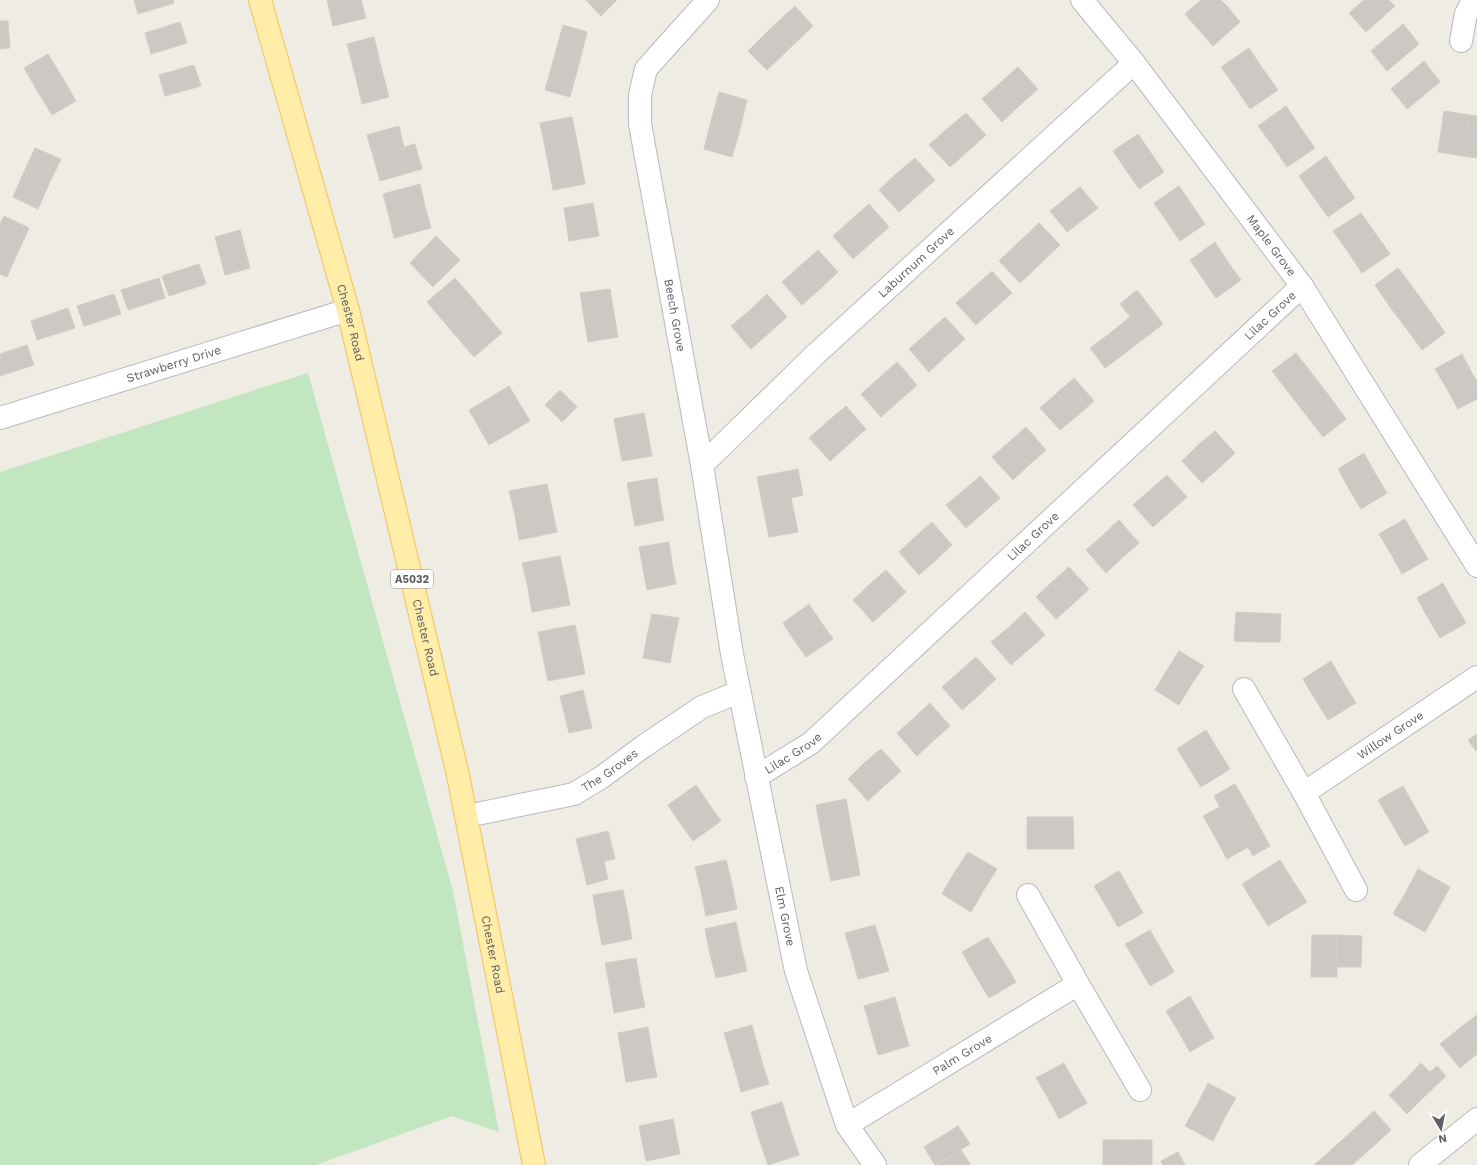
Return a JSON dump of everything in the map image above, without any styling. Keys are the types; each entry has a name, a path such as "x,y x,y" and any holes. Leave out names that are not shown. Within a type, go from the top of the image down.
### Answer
{"main road":[{"name":"Chester Road","path":"260,0 348,310 456,767 467,816 534,1165"}],"street":[{"name":"Beech Grove","path":"708,0 646,69 640,95 640,124 702,464 732,654"},
{"name":"Maple Grove","path":"1082,0 1134,63 1302,286 1477,566"},
{"path":"1461,41 1466,14 1473,0"},
{"name":"Laburnum Grove","path":"702,464 818,353 1134,63"},
{"name":"Lilac Grove","path":"756,776 811,743 1302,286"},
{"name":"Strawberry Drive","path":"0,418 348,310"},
{"name":"Elm Grove","path":"732,654 796,971 846,1125 875,1165"},
{"name":"Willow Grove","path":"1304,793 1477,677"},
{"path":"1244,688 1304,793 1356,890"},
{"name":"The Groves","path":"467,816 574,794 602,777 644,746 702,707 739,692"},
{"path":"1028,895 1140,1090"},
{"name":"Palm Grove","path":"846,1125 1078,984"},
{"path":"1420,1165 1477,1119"}],"green space":[{"path":"308,373 453,891 499,1132 452,1116 316,1165 0,1165 0,472"}],"building":[{"path":"134,0 173,0 174,3 138,14"},
{"path":"327,0 361,0 366,18 333,26"},
{"path":"586,0 617,0 601,16"},
{"path":"1201,0 1221,0 1227,6 1199,30 1185,14"},
{"path":"1364,0 1389,0 1395,6 1366,32 1349,13"},
{"path":"795,6 813,26 790,48 771,28"},
{"path":"1227,6 1240,22 1213,46 1199,30"},
{"path":"0,21 8,21 10,48 0,49"},
{"path":"180,22 187,43 151,54 145,33"},
{"path":"1403,24 1419,44 1387,71 1371,51"},
{"path":"563,25 587,32 579,64 554,58"},
{"path":"771,28 790,48 767,70 748,51"},
{"path":"374,37 381,67 355,74 347,44"},
{"path":"1249,48 1263,69 1236,88 1221,67"},
{"path":"48,54 62,77 38,92 24,68"},
{"path":"554,58 579,64 570,97 545,90"},
{"path":"1424,61 1440,82 1407,109 1391,89"},
{"path":"194,65 201,86 165,96 159,75"},
{"path":"381,67 389,97 362,104 355,74"},
{"path":"1018,67 1038,89 1020,105 1000,83"},
{"path":"1263,69 1278,90 1250,109 1236,88"},
{"path":"62,77 76,101 52,115 38,92"},
{"path":"1000,83 1020,105 1002,122 982,99"},
{"path":"719,92 747,100 740,129 711,121"},
{"path":"1286,106 1300,127 1273,146 1258,126"},
{"path":"1444,111 1469,115 1463,156 1438,152"},
{"path":"966,113 986,135 968,151 948,128"},
{"path":"1469,115 1477,116 1477,158 1463,156"},
{"path":"572,117 579,151 547,157 540,123"},
{"path":"711,121 740,129 732,157 704,149"},
{"path":"399,126 404,148 373,156 367,135"},
{"path":"1300,127 1315,148 1287,167 1273,146"},
{"path":"948,128 968,151 950,167 929,145"},
{"path":"1138,134 1151,153 1126,170 1113,151"},
{"path":"415,144 422,169 380,181 373,156"},
{"path":"35,148 61,159 49,184 24,172"},
{"path":"579,151 585,184 553,190 547,157"},
{"path":"1151,153 1164,172 1139,189 1126,170"},
{"path":"1326,156 1340,177 1313,196 1299,176"},
{"path":"915,158 935,180 917,196 897,173"},
{"path":"24,172 49,184 38,209 13,197"},
{"path":"897,173 917,196 899,212 879,190"},
{"path":"1340,177 1355,198 1328,217 1313,196"},
{"path":"420,184 425,206 389,216 383,194"},
{"path":"1179,186 1192,205 1167,222 1154,203"},
{"path":"1080,187 1098,208 1067,232 1050,211"},
{"path":"593,203 599,236 569,241 564,208"},
{"path":"869,204 889,227 871,243 851,220"},
{"path":"1192,205 1205,224 1180,241 1167,222"},
{"path":"425,206 431,228 394,238 389,216"},
{"path":"1361,213 1375,233 1348,252 1333,231"},
{"path":"4,216 29,228 18,252 0,244 0,224"},
{"path":"851,220 871,243 853,259 833,236"},
{"path":"1039,223 1060,245 1040,264 1019,242"},
{"path":"240,230 250,268 225,275 215,237"},
{"path":"1375,233 1390,254 1362,273 1348,252"},
{"path":"436,236 460,260 433,287 410,263"},
{"path":"1019,242 1040,264 1020,283 999,261"},
{"path":"1215,242 1228,262 1203,279 1190,260"},
{"path":"0,244 18,252 7,277 0,274"},
{"path":"818,250 838,272 820,289 800,266"},
{"path":"1228,262 1241,280 1216,298 1203,279"},
{"path":"199,264 206,284 169,296 162,276"},
{"path":"800,266 820,289 802,305 782,282"},
{"path":"1398,268 1414,289 1390,307 1375,285"},
{"path":"992,271 1012,293 994,309 974,287"},
{"path":"159,278 165,298 128,310 121,290"},
{"path":"455,278 478,305 450,329 427,302"},
{"path":"974,287 994,309 976,325 956,303"},
{"path":"610,289 618,337 588,342 580,293"},
{"path":"1414,289 1430,311 1406,328 1390,307"},
{"path":"1137,290 1163,324 1146,337 1120,304"},
{"path":"114,294 121,314 84,326 77,306"},
{"path":"767,294 787,317 769,333 749,311"},
{"path":"478,305 502,333 474,357 450,329"},
{"path":"68,308 75,328 37,340 31,321"},
{"path":"749,311 769,333 751,349 731,326"},
{"path":"1430,311 1445,333 1422,350 1406,328"},
{"path":"945,317 965,339 947,355 927,333"},
{"path":"1130,317 1146,337 1124,354 1109,334"},
{"path":"927,333 947,355 929,372 909,349"},
{"path":"1109,334 1124,354 1105,368 1090,348"},
{"path":"27,345 34,365 0,376 0,354"},
{"path":"1296,353 1313,375 1289,393 1272,371"},
{"path":"1462,354 1473,375 1447,389 1435,369"},
{"path":"897,362 917,385 899,401 879,378"},
{"path":"1313,375 1330,397 1306,415 1289,393"},
{"path":"1473,375 1477,381 1477,399 1458,409 1447,389"},
{"path":"879,378 899,401 881,417 861,394"},
{"path":"1074,378 1094,401 1077,416 1057,393"},
{"path":"509,386 530,421 489,445 469,410"},
{"path":"560,390 577,407 562,422 545,405"},
{"path":"1057,393 1077,416 1060,430 1040,408"},
{"path":"1330,397 1346,419 1323,437 1306,415"},
{"path":"846,406 866,429 848,445 827,422"},
{"path":"644,413 648,434 618,440 614,419"},
{"path":"827,422 848,445 830,461 809,438"},
{"path":"1026,427 1046,450 1029,465 1009,442"},
{"path":"1215,431 1235,453 1219,468 1198,445"},
{"path":"648,434 652,456 622,461 618,440"},
{"path":"1009,442 1029,465 1013,480 992,457"},
{"path":"1198,445 1219,468 1202,483 1182,461"},
{"path":"1364,453 1375,473 1349,489 1338,469"},
{"path":"798,469 803,495 791,498 793,507 764,513 757,477"},
{"path":"1375,473 1387,493 1361,509 1349,489"},
{"path":"1167,475 1187,497 1170,512 1150,490"},
{"path":"980,476 1000,498 983,513 963,491"},
{"path":"657,478 660,499 631,505 627,483"},
{"path":"547,484 552,508 515,515 509,491"},
{"path":"1150,490 1170,512 1153,527 1133,505"},
{"path":"963,491 983,513 966,528 946,505"},
{"path":"660,499 664,520 635,526 631,505"},
{"path":"793,507 798,532 769,537 764,513"},
{"path":"552,508 557,532 519,540 515,515"},
{"path":"1405,519 1416,539 1391,554 1379,534"},
{"path":"1119,520 1139,543 1122,558 1103,535"},
{"path":"932,522 952,545 936,560 915,537"},
{"path":"1103,535 1122,558 1106,573 1086,550"},
{"path":"915,537 936,560 919,575 899,552"},
{"path":"1416,539 1428,559 1402,574 1391,554"},
{"path":"669,542 672,563 643,569 639,547"},
{"path":"560,556 565,580 528,588 522,563"},
{"path":"672,563 676,584 647,590 643,569"},
{"path":"1069,567 1089,589 1073,604 1052,582"},
{"path":"886,570 906,592 890,607 869,585"},
{"path":"565,580 570,605 532,612 528,588"},
{"path":"1052,582 1073,604 1056,619 1036,597"},
{"path":"1443,583 1454,603 1428,618 1417,598"},
{"path":"869,585 890,607 873,622 853,600"},
{"path":"1454,603 1466,623 1440,638 1428,618"},
{"path":"809,604 821,622 794,640 783,623"},
{"path":"1025,612 1045,635 1028,650 1008,628"},
{"path":"1236,612 1258,613 1257,642 1234,641"},
{"path":"1258,613 1281,614 1280,642 1257,642"},
{"path":"652,614 679,618 674,641 647,636"},
{"path":"821,622 833,639 806,657 794,640"},
{"path":"575,625 580,649 543,657 538,632"},
{"path":"1008,628 1028,650 1011,665 991,642"},
{"path":"647,636 674,641 670,663 643,658"},
{"path":"580,649 585,674 548,681 543,657"},
{"path":"1179,651 1204,666 1191,685 1167,670"},
{"path":"976,657 996,679 979,695 959,672"},
{"path":"1331,661 1343,682 1315,699 1303,679"},
{"path":"1167,670 1191,685 1179,705 1155,690"},
{"path":"959,672 979,695 962,710 942,687"},
{"path":"1343,682 1356,703 1328,720 1315,699"},
{"path":"583,690 592,728 569,733 560,696"},
{"path":"930,703 950,726 934,740 914,718"},
{"path":"914,718 934,740 917,756 897,733"},
{"path":"1206,730 1218,750 1189,768 1177,749"},
{"path":"1477,734 1477,750 1476,751 1468,740"},
{"path":"881,749 901,771 884,786 864,763"},
{"path":"1218,750 1230,769 1201,787 1189,768"},
{"path":"864,763 884,786 868,801 848,779"},
{"path":"1235,784 1253,815 1215,837 1203,816 1220,807 1214,796"},
{"path":"696,785 709,804 680,823 668,805"},
{"path":"1403,786 1429,832 1405,846 1378,800"},
{"path":"846,799 853,837 823,843 816,805"},
{"path":"709,804 721,821 693,841 680,823"},
{"path":"1253,815 1270,846 1253,856 1248,847 1227,859 1215,837"},
{"path":"1027,817 1050,817 1050,849 1027,849"},
{"path":"1050,817 1073,817 1074,849 1050,849"},
{"path":"608,831 615,859 604,861 608,879 587,885 576,839"},
{"path":"853,837 860,875 831,881 823,843"},
{"path":"968,852 997,869 983,891 954,873"},
{"path":"726,860 732,884 701,891 695,867"},
{"path":"1280,860 1293,881 1255,905 1242,884"},
{"path":"1418,869 1450,887 1438,909 1406,892"},
{"path":"1119,871 1131,892 1106,906 1094,886"},
{"path":"954,873 983,891 971,912 942,894"},
{"path":"1293,881 1307,902 1268,926 1255,905"},
{"path":"732,884 737,909 706,916 701,891"},
{"path":"623,890 628,915 597,920 593,895"},
{"path":"1131,892 1143,913 1118,927 1106,906"},
{"path":"1406,892 1438,909 1425,932 1393,914"},
{"path":"628,915 632,939 602,945 597,920"},
{"path":"736,922 741,946 710,954 705,929"},
{"path":"875,925 882,948 852,956 845,933"},
{"path":"1150,930 1162,951 1138,965 1125,944"},
{"path":"1312,935 1337,935 1337,977 1311,977"},
{"path":"1337,935 1362,936 1361,967 1337,967"},
{"path":"988,937 1002,959 975,975 962,952"},
{"path":"741,946 747,971 716,978 710,954"},
{"path":"882,948 889,971 858,979 852,956"},
{"path":"1162,951 1174,972 1150,986 1138,965"},
{"path":"636,958 640,983 610,988 605,963"},
{"path":"1002,959 1016,982 989,998 975,975"},
{"path":"640,983 645,1007 614,1013 610,988"},
{"path":"1190,996 1202,1017 1178,1031 1166,1011"},
{"path":"895,997 899,1011 868,1020 864,1006"},
{"path":"899,1011 909,1046 878,1055 868,1020"},
{"path":"1477,1015 1477,1047 1461,1027"},
{"path":"1202,1017 1214,1038 1190,1052 1178,1031"},
{"path":"752,1025 762,1062 735,1070 724,1033"},
{"path":"648,1027 652,1052 622,1057 618,1033"},
{"path":"1461,1027 1477,1047 1477,1054 1460,1068 1440,1044"},
{"path":"652,1052 657,1077 626,1082 622,1057"},
{"path":"762,1062 769,1084 741,1092 735,1070"},
{"path":"1064,1063 1075,1083 1048,1098 1036,1078"},
{"path":"1421,1063 1430,1072 1437,1066 1446,1076 1423,1098 1405,1080"},
{"path":"1405,1080 1423,1098 1407,1114 1389,1095"},
{"path":"1075,1083 1087,1103 1059,1119 1048,1098"},
{"path":"1208,1083 1236,1098 1224,1119 1197,1105"},
{"path":"782,1102 790,1128 759,1139 751,1112"},
{"path":"1197,1105 1224,1119 1213,1141 1185,1126"},
{"path":"1374,1111 1391,1130 1369,1150 1352,1131"},
{"path":"673,1119 680,1154 646,1161 639,1126"},
{"path":"958,1126 970,1144 935,1165 924,1147"},
{"path":"790,1128 799,1155 768,1165 759,1139"},
{"path":"1352,1131 1369,1150 1352,1165 1343,1165 1330,1151"},
{"path":"1103,1140 1128,1140 1128,1165 1103,1165"},
{"path":"1128,1140 1152,1140 1152,1165 1128,1165"},
{"path":"961,1150 971,1165 937,1165"},
{"path":"1330,1151 1343,1165 1314,1165"},
{"path":"1178,1152 1185,1165 1163,1165 1161,1161"}]}
